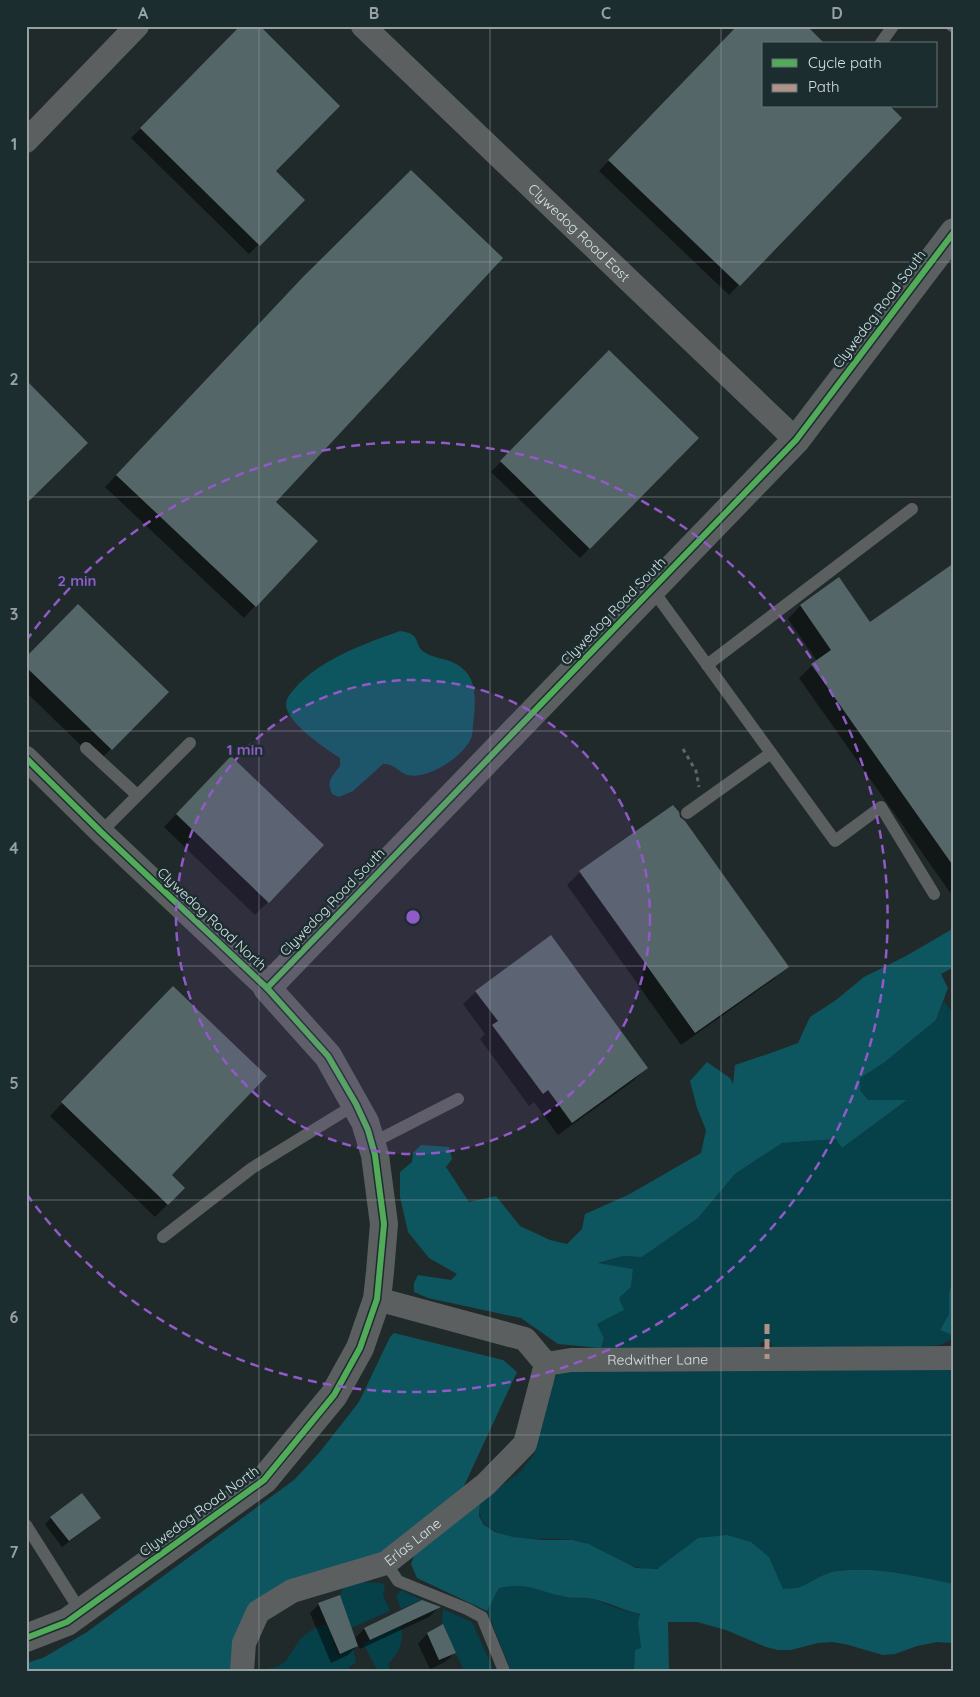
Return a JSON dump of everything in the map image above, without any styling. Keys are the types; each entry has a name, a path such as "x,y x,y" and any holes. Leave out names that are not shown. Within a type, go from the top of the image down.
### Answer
{"street":[{"path":"26,141 137,26"},
{"name":"Clywedog Road East","path":"363,26 796,440"},
{"name":"Clywedog Road South","path":"267,988 796,440 954,232"},
{"name":"Clywedog Road North","path":"26,758 101,832 267,988 328,1056 356,1104 372,1143 384,1224 377,1298 360,1348 334,1395 264,1480 67,1622 26,1638"},
{"path":"377,1298 524,1339 546,1364"},
{"name":"Redwither Lane","path":"546,1364 571,1360 954,1358"},
{"name":"Erlas Lane","path":"242,1671 244,1643 258,1612 292,1592 386,1563 486,1484 525,1444 546,1364"}],"lane":[{"path":"882,42 892,26"},
{"path":"707,665 912,509"},
{"path":"652,589 835,841 881,808 934,894"},
{"path":"101,832 190,743"},
{"path":"86,748 137,795"},
{"path":"687,814 771,753"},
{"path":"372,1143 458,1099"},
{"path":"163,1237 252,1168 356,1104"},
{"path":"26,1525 81,1612"},
{"path":"386,1563 398,1581 482,1617 504,1671"}],"path":[{"path":"683,749 696,771 702,802"}],"shaded area":[{"path":"400,631 412,634 420,649 424,652 454,663 463,669 469,677 475,695 472,736 462,751 445,765 435,770 416,776 401,772 391,765 383,764 353,791 339,797 332,794 330,782 340,766 340,758 317,742 293,720 288,712 287,700 295,688 306,678 330,661 358,647"},
{"path":"954,928 954,967 941,974 948,988 936,1020 885,1062 860,1078 860,1090 868,1100 907,1100 842,1148 836,1139 782,1143 735,1174 698,1218 642,1257 623,1256 598,1263 633,1269 631,1287 619,1298 624,1310 597,1324 604,1338 601,1348 558,1344 521,1318 428,1298 414,1292 414,1283 418,1275 451,1280 457,1274 429,1258 408,1232 400,1197 400,1172 412,1162 413,1153 421,1145 449,1147 452,1159 446,1167 469,1202 496,1196 520,1226 550,1240 567,1244 582,1229 585,1214 628,1195 701,1153 706,1130 697,1108 690,1081 707,1062 730,1078 733,1084 735,1065 798,1043 810,1017 836,1000 864,977 906,956"},
{"path":"944,1001 954,1015 954,1202 951,1208 954,1215 954,1274 949,1293 949,1314 940,1330 954,1336 954,1338 940,1345 916,1347 772,1348 771,1342 761,1342 760,1348 601,1348 604,1338 596,1324 623,1310 619,1298 631,1287 633,1269 597,1264 623,1256 642,1257 698,1218 735,1174 782,1143 836,1139 842,1148 906,1101 868,1100 860,1090 860,1077 885,1062 936,1020"},
{"path":"954,1274 954,1336 940,1330 949,1314 949,1293"},
{"path":"394,1333 503,1360 517,1372 463,1488 382,1555 290,1584 234,1671 26,1671 26,1663 43,1658 87,1632 294,1480 319,1453 359,1402 390,1337"},
{"path":"954,1365 954,1584 896,1573 852,1570 833,1572 800,1587 783,1589 777,1577 698,1538 659,1568 643,1568 633,1566 583,1542 562,1539 522,1538 502,1534 485,1525 481,1518 480,1502 520,1472 534,1454 548,1387 559,1373 575,1366"},
{"path":"480,1502 479,1516 484,1525 495,1532 513,1537 542,1540 573,1540 589,1544 636,1568 657,1569 698,1538 727,1535 751,1542 769,1557 783,1589 800,1587 833,1572 852,1570 896,1573 954,1584 954,1643 937,1642 917,1646 895,1654 883,1655 832,1642 818,1643 791,1650 778,1650 766,1647 726,1630 697,1622 668,1622 669,1671 634,1671 635,1650 641,1648 638,1623 640,1614 593,1599 566,1597 525,1586 499,1588 487,1611 417,1578 411,1564 418,1545"},
{"path":"361,1582 385,1585 383,1595 390,1611 351,1628 340,1595 345,1585"},
{"path":"514,1585 529,1586 565,1597 593,1599 641,1615 638,1623 641,1649 635,1650 634,1671 511,1671 487,1611 499,1588"},
{"path":"401,1590 422,1600 401,1609 396,1596"},
{"path":"443,1609 472,1622 492,1666 492,1671 457,1671 463,1668 442,1625"},
{"path":"323,1625 328,1626 337,1655 353,1648 356,1663 349,1667 349,1671 260,1670 276,1667 285,1662 301,1638"},
{"path":"401,1626 402,1637 400,1647 388,1664 391,1671 376,1671 363,1643"}],"building":[{"path":"240,26 260,26 340,106 276,171 305,200 260,246 140,128"},
{"path":"737,26 807,26 823,42 762,42 762,108 892,108 902,118 740,286 608,160"},
{"path":"411,170 503,258 276,502 318,541 256,607 116,475 303,277"},
{"path":"609,350 699,438 590,549 500,461"},
{"path":"26,380 88,443 26,504"},
{"path":"954,563 954,867 811,664 831,650 800,605 839,577 870,622"},
{"path":"78,604 169,692 112,750 26,667 26,657"},
{"path":"231,756 324,845 269,903 176,814"},
{"path":"673,805 789,967 695,1033 579,871"},
{"path":"551,935 648,1068 572,1123 548,1090 543,1094 492,1025 498,1021 475,991"},
{"path":"173,986 267,1076 172,1175 185,1188 168,1205 61,1102"},
{"path":"82,1493 101,1518 69,1541 50,1517"},
{"path":"340,1595 358,1646 340,1654 318,1603"},
{"path":"422,1600 441,1607 370,1640 364,1628"},
{"path":"443,1624 456,1653 439,1660 427,1633"}],"marked path":[{"path":"767,1324 767,1359"}],"cycle path":[{"path":"267,988 796,440 954,232"},
{"path":"26,758 101,832 267,988 328,1056 356,1104 368,1130 375,1155 384,1224 377,1299 360,1348 334,1395 264,1480 67,1622 26,1638"}]}
